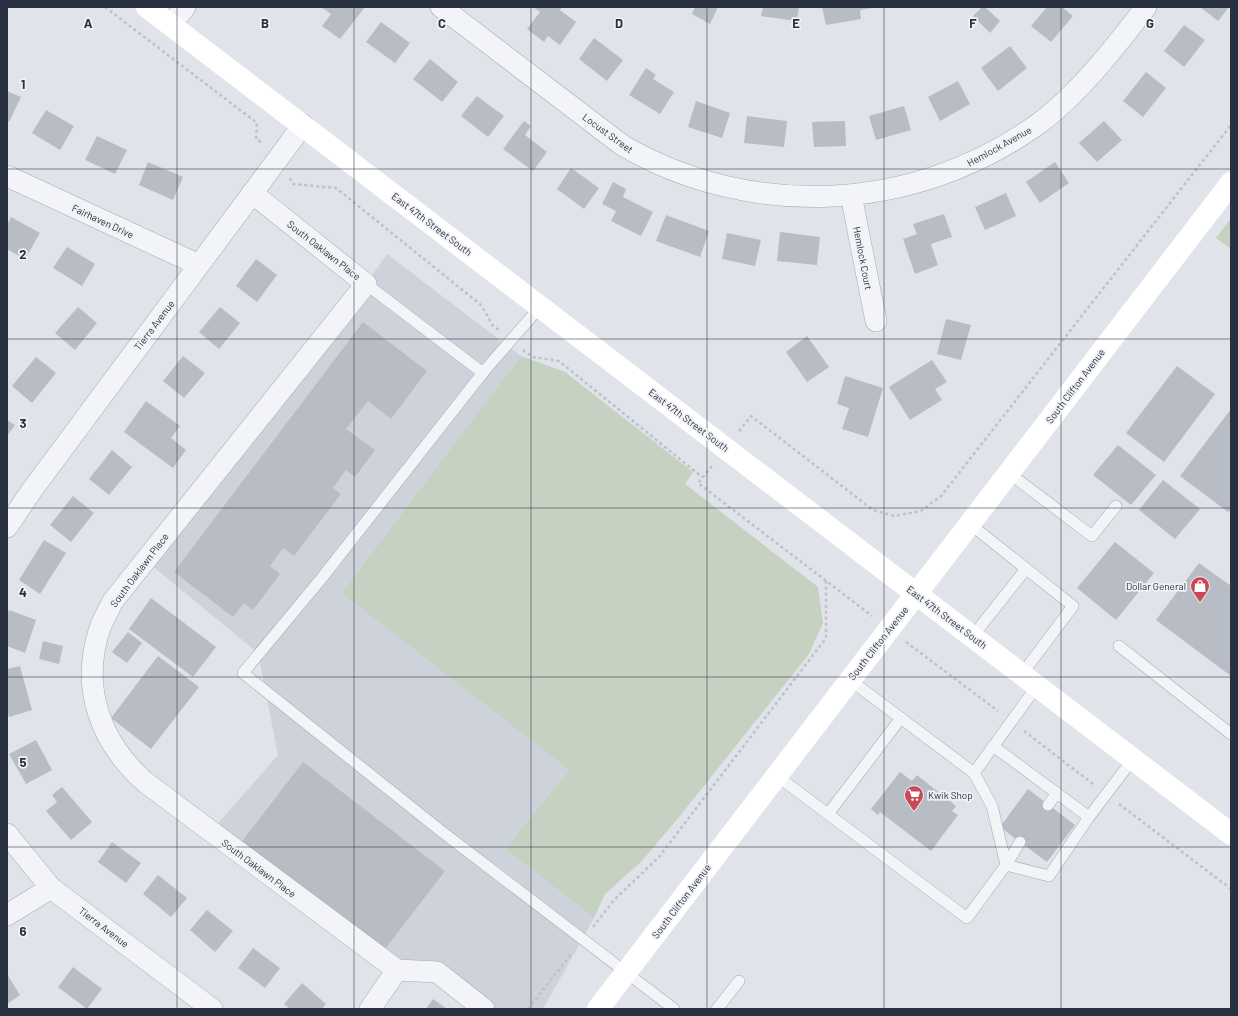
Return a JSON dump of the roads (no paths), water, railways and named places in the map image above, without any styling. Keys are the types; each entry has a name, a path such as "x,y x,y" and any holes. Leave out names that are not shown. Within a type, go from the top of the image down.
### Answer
{"main road":[{"name":"East 47th Street South","path":"147,7 1231,834"},
{"name":"South Clifton Avenue","path":"598,1009 1231,183"}],"street":[{"path":"171,25 185,7"},
{"name":"Locust Street","path":"441,7 622,146 665,168 715,185 747,192 796,197 851,195"},
{"name":"Hemlock Avenue","path":"851,195 908,185 936,176 989,154 1014,140 1038,124 1061,105 1096,69 1146,7"},
{"name":"Tierra Avenue","path":"7,527 32,490 302,125"},
{"name":"Fairhaven Drive","path":"7,176 199,265"},
{"name":"South Oaklawn Place","path":"252,193 366,284 113,601 100,628 94,652 92,677 95,702 102,726 114,748 132,771 398,970"},
{"name":"Hemlock Court","path":"851,195 876,321"},
{"name":"Tierra Avenue","path":"7,834 51,888 212,1009"},
{"path":"7,915 51,888"},
{"path":"370,1009 398,970 437,972 484,1009"}],"lane":[{"path":"366,284 483,373"},
{"path":"540,307 483,373 340,555 243,673 441,831 627,971 674,1009"},
{"path":"1009,473 1092,536 1116,506"},
{"path":"970,524 1073,606 1029,680 993,746 974,773"},
{"path":"972,637 1026,569"},
{"path":"1119,646 1231,734"},
{"path":"850,680 974,773 992,806 1006,865"},
{"path":"828,814 901,718"},
{"path":"993,746 1089,817"},
{"path":"1006,865 1049,876 1089,817 1133,759"},
{"path":"777,776 967,918 1006,865 1020,842"},
{"path":"1048,805 1057,793"},
{"path":"717,1009 740,981"}],"place":[{"name":"Dollar General","path":"1200,603"},
{"name":"Kwik Shop","path":"914,812"}]}
